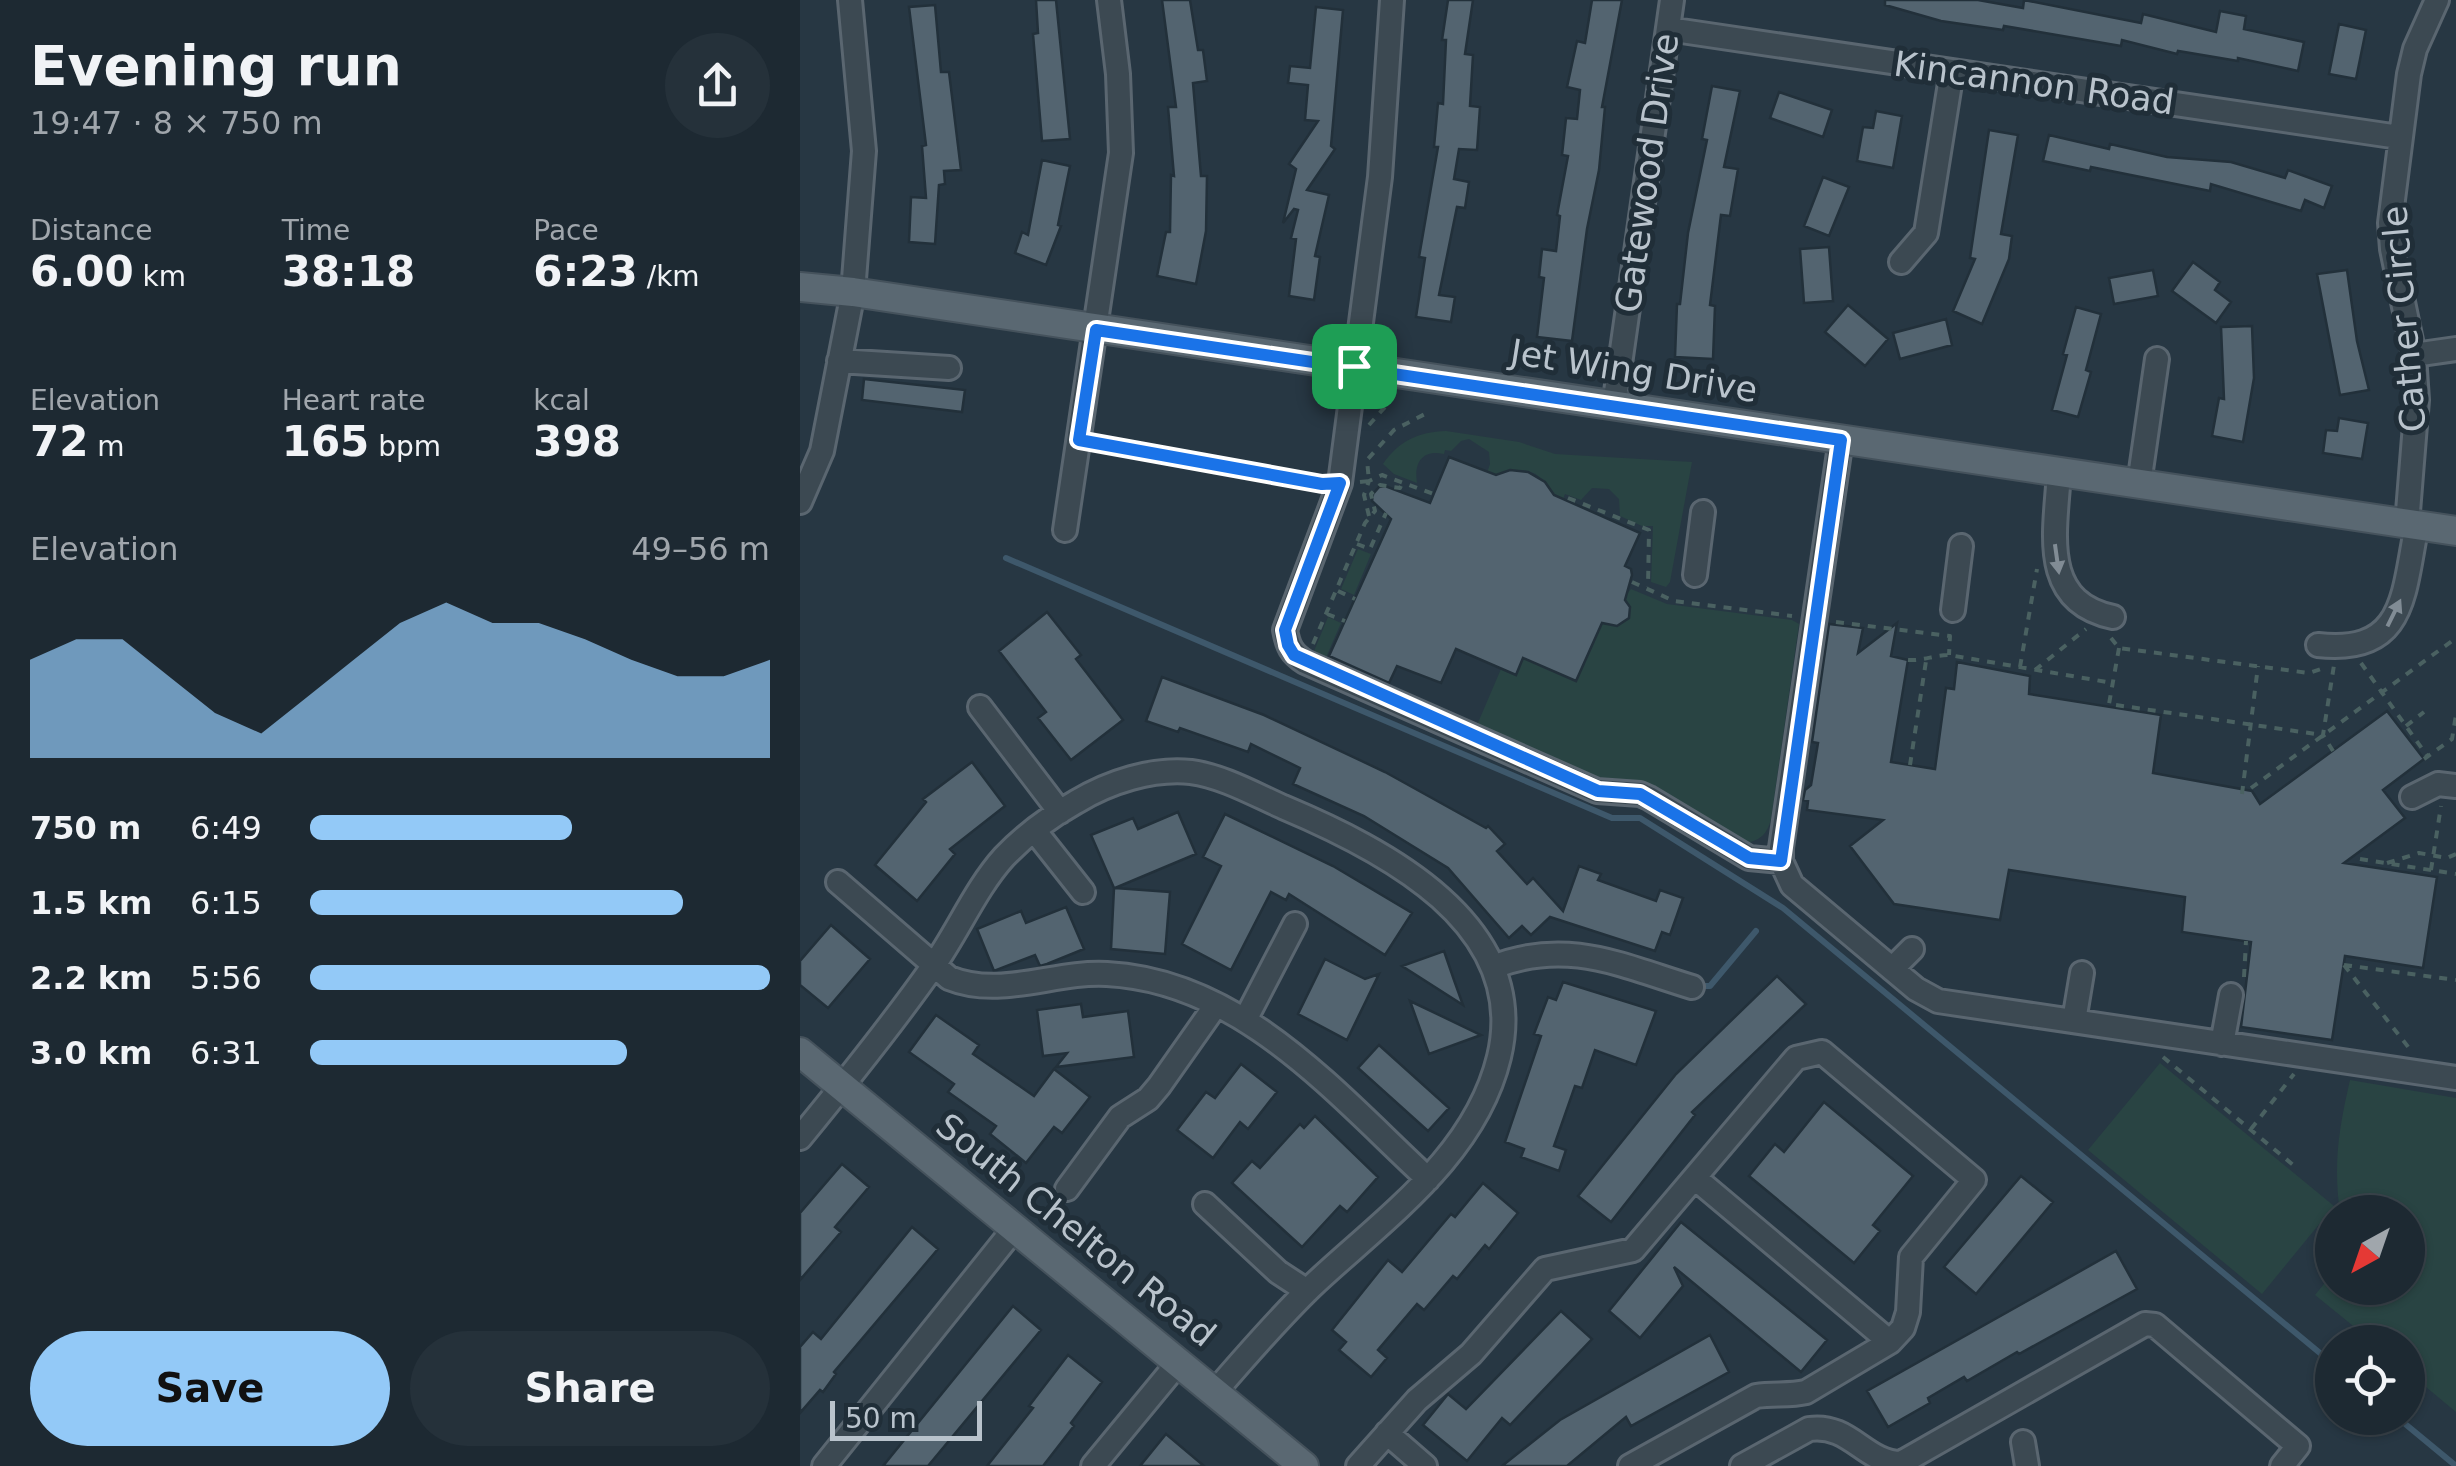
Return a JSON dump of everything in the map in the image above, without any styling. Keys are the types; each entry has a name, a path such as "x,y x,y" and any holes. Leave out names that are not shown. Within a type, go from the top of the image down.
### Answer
{"main road":[{"name":"Jet Wing Drive","path":"800,287 2456,531"},
{"name":"South Chelton Road","path":"800,1052 1304,1466"}],"street":[{"path":"800,502 822,451 854,292 864,151 850,0"},
{"path":"1065,530 1121,153 1118,74 1109,0"},
{"path":"1392,0 1380,177 1340,483 1285,630 1288,645 1305,662 1598,791 1640,794 1749,858 1781,861"},
{"name":"Gatewood Drive","path":"1614,406 1672,0"},
{"name":"Cather Circle","path":"2318,645 2366,643 2394,619 2412,524 2417,400 2414,355 2390,223 2399,137 2415,49 2437,0"},
{"name":"Kincannon Road","path":"1668,29 2399,137"},
{"path":"1902,262 1926,233 1952,71"},
{"path":"2414,355 2456,350"},
{"path":"2139,484 2157,358"},
{"path":"839,361 949,368"},
{"path":"1841,440 1781,861 1792,886 1892,969 1938,1001 2456,1078"},
{"path":"2059,472 2054,545 2060,576 2068,590 2109,624"},
{"path":"1696,575 1704,512"},
{"path":"1953,610 1961,546"},
{"path":"980,707 1060,812"},
{"path":"800,1138 934,965 1004,858 1060,812 1110,785 1152,774 1194,772 1307,817 1414,876 1462,919 1482,944 1493,967 1504,1026 1490,1087 1458,1143 1428,1179 1308,1290 1214,1393"},
{"path":"2412,797 2438,784 2449,794"},
{"path":"1034,830 1083,892"},
{"path":"838,882 949,978 978,986 1104,974 1129,976 1180,988 1245,1020 1281,1044 1428,1179"},
{"path":"1245,1020 1294,924"},
{"path":"1892,969 1912,949"},
{"path":"1493,967 1536,954 1562,952 1586,955 1692,986"},
{"path":"2074,1021 2082,973"},
{"path":"2222,1044 2231,995"},
{"path":"1067,1188 1120,1116 1148,1099 1159,1086 1216,1006"},
{"path":"1358,1466 1417,1400 1472,1354 1545,1269 1633,1250 1796,1058 1822,1052 1974,1180 1912,1257 1908,1312 1902,1328 1890,1342 1806,1392 1756,1396 1630,1466"},
{"path":"1695,1178 1890,1342"},
{"path":"1205,1204 1278,1272 1308,1290"},
{"path":"824,1466 1014,1228"},
{"path":"1742,1466 1809,1429 1820,1427 1843,1434 1885,1461 1901,1462 2146,1324 2155,1325 2298,1446 2282,1466"},
{"path":"1093,1466 1178,1363"},
{"path":"1387,1433 1425,1466"},
{"path":"2023,1442 2027,1466"}],"path":[{"path":"1368,437 1373,419 1385,407"},
{"path":"1367,460 1385,437 1425,414"},
{"path":"1079,440 1322,484 1370,481 1382,475 1434,494"},
{"path":"1367,448 1370,481 1364,495 1369,516"},
{"path":"1305,662 1369,516 1375,511 1370,499 1375,488 1385,484 1400,488 1403,481"},
{"path":"1568,498 1649,530 1648,588"},
{"path":"1357,544 1370,549 1386,514"},
{"path":"2020,668 2037,568 2043,580"},
{"path":"1632,582 1674,601 1950,636 1949,656"},
{"path":"1338,591 1355,598"},
{"path":"1327,614 1345,622"},
{"path":"2035,670 2090,626 2075,619"},
{"path":"2109,624 2119,648 2109,704 2323,735"},
{"path":"2251,788 2456,638"},
{"path":"2119,648 2309,673 2374,659"},
{"path":"1908,660 1949,656 2113,682"},
{"path":"1910,765 1926,661"},
{"path":"2361,663 2426,758 2452,740 2456,715"},
{"path":"2333,750 2323,735 2334,665"},
{"path":"2242,794 2258,666"},
{"path":"2406,726 2424,712"},
{"path":"2431,870 2449,794"},
{"path":"2387,863 2420,852 2447,858 2456,854"},
{"path":"2360,859 2456,874"},
{"path":"2430,1074 2344,965 2456,980"},
{"path":"2152,1033 2149,1045 2298,1169"},
{"path":"2250,1130 2298,1069 2301,1056"}],"green space":[{"path":"1446,431 1519,442 1555,454 1692,462 1670,582 1666,587 1651,582 1653,526 1642,526 1620,516 1619,499 1609,489 1592,488 1581,500 1565,494 1557,515 1547,486 1532,472 1507,472 1484,482 1489,452 1469,439 1444,454 1421,459 1417,483 1394,474 1383,464 1410,439"},
{"path":"1358,549 1371,554 1354,595 1341,589"},
{"path":"1631,589 1667,604 1799,624 1771,819 1763,836 1756,840 1746,843 1647,786 1597,777 1477,725 1501,669 1516,675 1523,658 1576,680 1603,621 1617,626 1629,619 1630,607 1622,600"},
{"path":"1328,617 1341,623 1324,662 1312,656"},
{"path":"2160,1063 2321,1195 2315,1195 2315,1229 2262,1294 2088,1150"},
{"path":"2350,1080 2456,1098 2456,1412 2425,1386 2425,1325 2352,1325 2327,1305 2425,1305 2425,1195 2338,1195 2338,1146"}],"building":[{"path":"1036,0 1056,0 1070,139 1042,141 1033,34 1038,33"},
{"path":"1162,0 1190,0 1207,81 1193,83 1201,176 1207,176 1206,231 1196,284 1157,276 1166,232 1170,232 1171,175 1174,176 1168,107 1176,107"},
{"path":"1448,0 1473,0 1465,54 1473,55 1470,106 1480,107 1477,150 1459,149 1454,179 1469,182 1465,208 1457,207 1439,295 1455,297 1451,322 1416,317 1425,258 1419,257 1438,147 1434,147 1438,103 1443,104 1446,40 1442,40"},
{"path":"1592,0 1622,0 1602,107 1599,170 1572,341 1537,337 1544,278 1539,277 1542,249 1556,251 1560,216 1557,215 1568,156 1562,155 1566,118 1577,119 1580,90 1567,87 1577,41 1585,43"},
{"path":"1885,0 1978,0 2023,8 2024,0 2141,23 2143,14 2216,32 2220,11 2246,16 2244,29 2304,42 2298,71 2238,58 2178,51 2177,54 2122,40 2121,46 2004,26 2003,30 1941,21 1885,5"},
{"path":"935,5 941,72 949,72 961,170 944,171 945,184 939,185 935,244 909,242 911,197 926,198 922,146 926,145 909,7"},
{"path":"1316,7 1343,10 1331,146 1335,149 1307,190 1329,195 1315,256 1320,257 1314,300 1289,296 1296,239 1291,238 1298,210 1294,209 1283,223 1296,169 1289,164 1318,121 1305,120 1308,85 1288,83 1290,66 1310,68"},
{"path":"2339,24 2366,30 2356,79 2329,74"},
{"path":"1712,86 1740,91 1724,167 1738,169 1730,216 1721,215 1710,305 1715,306 1713,359 1675,357 1677,304 1707,140 1702,139"},
{"path":"1779,92 1832,110 1823,137 1770,118"},
{"path":"1876,111 1902,116 1893,168 1857,161 1863,127 1873,128"},
{"path":"1989,130 2018,135 2001,234 2012,236 2009,259 1982,324 1953,311 1975,259 1970,258"},
{"path":"2049,135 2109,149 2110,144 2167,157 2231,162 2285,178 2288,170 2332,186 2324,208 2305,200 2301,211 2211,184 2210,191 2043,161"},
{"path":"1042,160 1070,166 1058,225 1061,226 1046,265 1015,253 1022,232 1028,235"},
{"path":"1823,177 1849,187 1829,236 1804,226"},
{"path":"1829,247 1833,301 1804,303 1800,249"},
{"path":"2193,262 2220,282 2215,290 2231,302 2216,323 2172,291"},
{"path":"2153,270 2158,296 2114,304 2109,278"},
{"path":"2347,270 2369,390 2340,395 2317,274"},
{"path":"1848,305 1888,339 1865,366 1825,332"},
{"path":"2076,307 2101,314 2078,417 2052,410"},
{"path":"1946,319 1952,345 1900,359 1893,333"},
{"path":"2252,326 2254,378 2243,442 2212,436 2219,398 2224,399 2221,327"},
{"path":"864,379 965,390 962,412 862,400"},
{"path":"2339,418 2368,423 2362,459 2323,453 2326,430 2337,431"},
{"path":"1449,457 1496,475 1510,470 1528,472 1545,482 1554,495 1640,533 1625,566 1632,575 1625,600 1630,607 1629,618 1617,626 1602,623 1576,681 1523,658 1516,675 1456,649 1441,683 1397,666 1389,683 1329,656 1391,519 1372,501 1373,494 1385,486 1430,503"},
{"path":"1047,612 1081,655 1076,659 1123,720 1071,760 1038,718 1046,712 999,651"},
{"path":"1897,623 1891,656 1908,660 1891,762 1935,769 1946,688 1954,689 1957,662 2030,676 2029,694 2161,715 2153,773 2252,791 2260,804 2387,711 2424,759 2383,790 2405,818 2344,863 2437,877 2423,968 2345,956 2332,1040 2241,1027 2251,942 2182,932 2185,897 2009,870 2000,920 1894,904 1850,846 1883,820 1807,810 1808,801 1803,800 1811,785 1818,743 1812,742 1829,624 1863,628 1858,653"},
{"path":"1162,677 1264,715 1488,826 1505,844 1497,851 1527,884 1533,878 1563,911 1579,866 1601,874 1598,880 1656,901 1660,890 1683,898 1670,935 1662,932 1655,951 1550,917 1531,935 1522,926 1509,938 1448,868 1364,816 1293,784 1300,768 1251,744 1248,752 1180,728 1178,732 1146,721"},
{"path":"972,762 1005,806 950,849 955,854 917,901 875,865 926,802 923,799"},
{"path":"1178,812 1196,854 1115,888 1170,892 1165,954 1111,949 1114,888 1091,835 1133,818 1138,829"},
{"path":"1225,814 1333,866 1412,913 1385,955 1289,894 1286,900 1271,892 1231,970 1182,944 1221,866 1203,857"},
{"path":"1066,907 1084,949 1040,966 1035,955 994,971 977,929 1021,911 1026,923"},
{"path":"831,925 870,959 828,1008 800,985 800,961"},
{"path":"1444,951 1454,980 1463,1005 1402,966"},
{"path":"1325,959 1365,979 1379,974 1347,1040 1298,1014"},
{"path":"1777,976 1806,1004 1692,1112 1695,1115 1611,1222 1578,1196 1676,1074"},
{"path":"1563,982 1656,1011 1636,1065 1595,1050 1582,1088 1575,1086 1554,1146 1566,1150 1559,1171 1521,1157 1524,1149 1505,1142 1541,1036 1534,1034 1548,997 1556,1000"},
{"path":"1410,1001 1481,1035 1429,1054"},
{"path":"1081,1004 1083,1017 1128,1011 1134,1057 1056,1067 1067,1053 1043,1056 1037,1010"},
{"path":"936,1015 979,1045 973,1054 1034,1096 1054,1069 1090,1097 1062,1133 1054,1127 1026,1163 990,1134 996,1126 948,1092 954,1084 909,1052"},
{"path":"1379,1045 1449,1108 1428,1131 1358,1068"},
{"path":"1241,1064 1277,1092 1248,1129 1240,1122 1213,1158 1177,1130 1206,1092 1215,1098"},
{"path":"1824,1102 1913,1176 1873,1225 1880,1231 1854,1263 1749,1176 1775,1144 1784,1152"},
{"path":"1315,1116 1378,1177 1347,1212 1340,1206 1302,1247 1232,1183 1252,1161 1260,1168 1300,1124 1304,1128"},
{"path":"842,1164 869,1187 835,1227 841,1232 800,1280 800,1213"},
{"path":"2021,1176 2053,1202 1976,1294 1944,1267"},
{"path":"1483,1183 1518,1213 1489,1249 1485,1245 1424,1310 1417,1304 1378,1350 1387,1358 1371,1377 1339,1350 1346,1342 1332,1330 1388,1260 1402,1272"},
{"path":"1681,1222 1827,1340 1801,1372 1674,1267 1683,1286 1640,1338 1609,1311"},
{"path":"912,1227 938,1249 834,1372 823,1392 820,1390 800,1413 800,1347 813,1332 821,1339"},
{"path":"2116,1251 2137,1289 1967,1381 1964,1377 1928,1398 1930,1403 1888,1427 1867,1391"},
{"path":"1013,1306 1041,1330 928,1466 883,1466"},
{"path":"1561,1311 1592,1339 1510,1425 1502,1418 1467,1461 1423,1425 1448,1394 1466,1409"},
{"path":"1710,1335 1729,1372 1631,1426 1626,1417 1567,1466 1502,1466 1560,1420"},
{"path":"1068,1355 1102,1382 1071,1423 1074,1426 1043,1466 987,1466 1033,1408 1029,1406"},
{"path":"1166,1434 1204,1466 1140,1466"}],"waterway":[{"path":"1006,558 1612,818 1640,818 1783,908 2315,1349"},
{"path":"1699,986 1710,986 1756,931"},
{"path":"2419,1435 2456,1466"}],"route":[{"path":"1096,330 1354,366 1841,440 1781,861 1749,858 1649,798 1598,791 1294,655 1285,630 1340,483 1322,484 1079,440 1096,330"}]}
